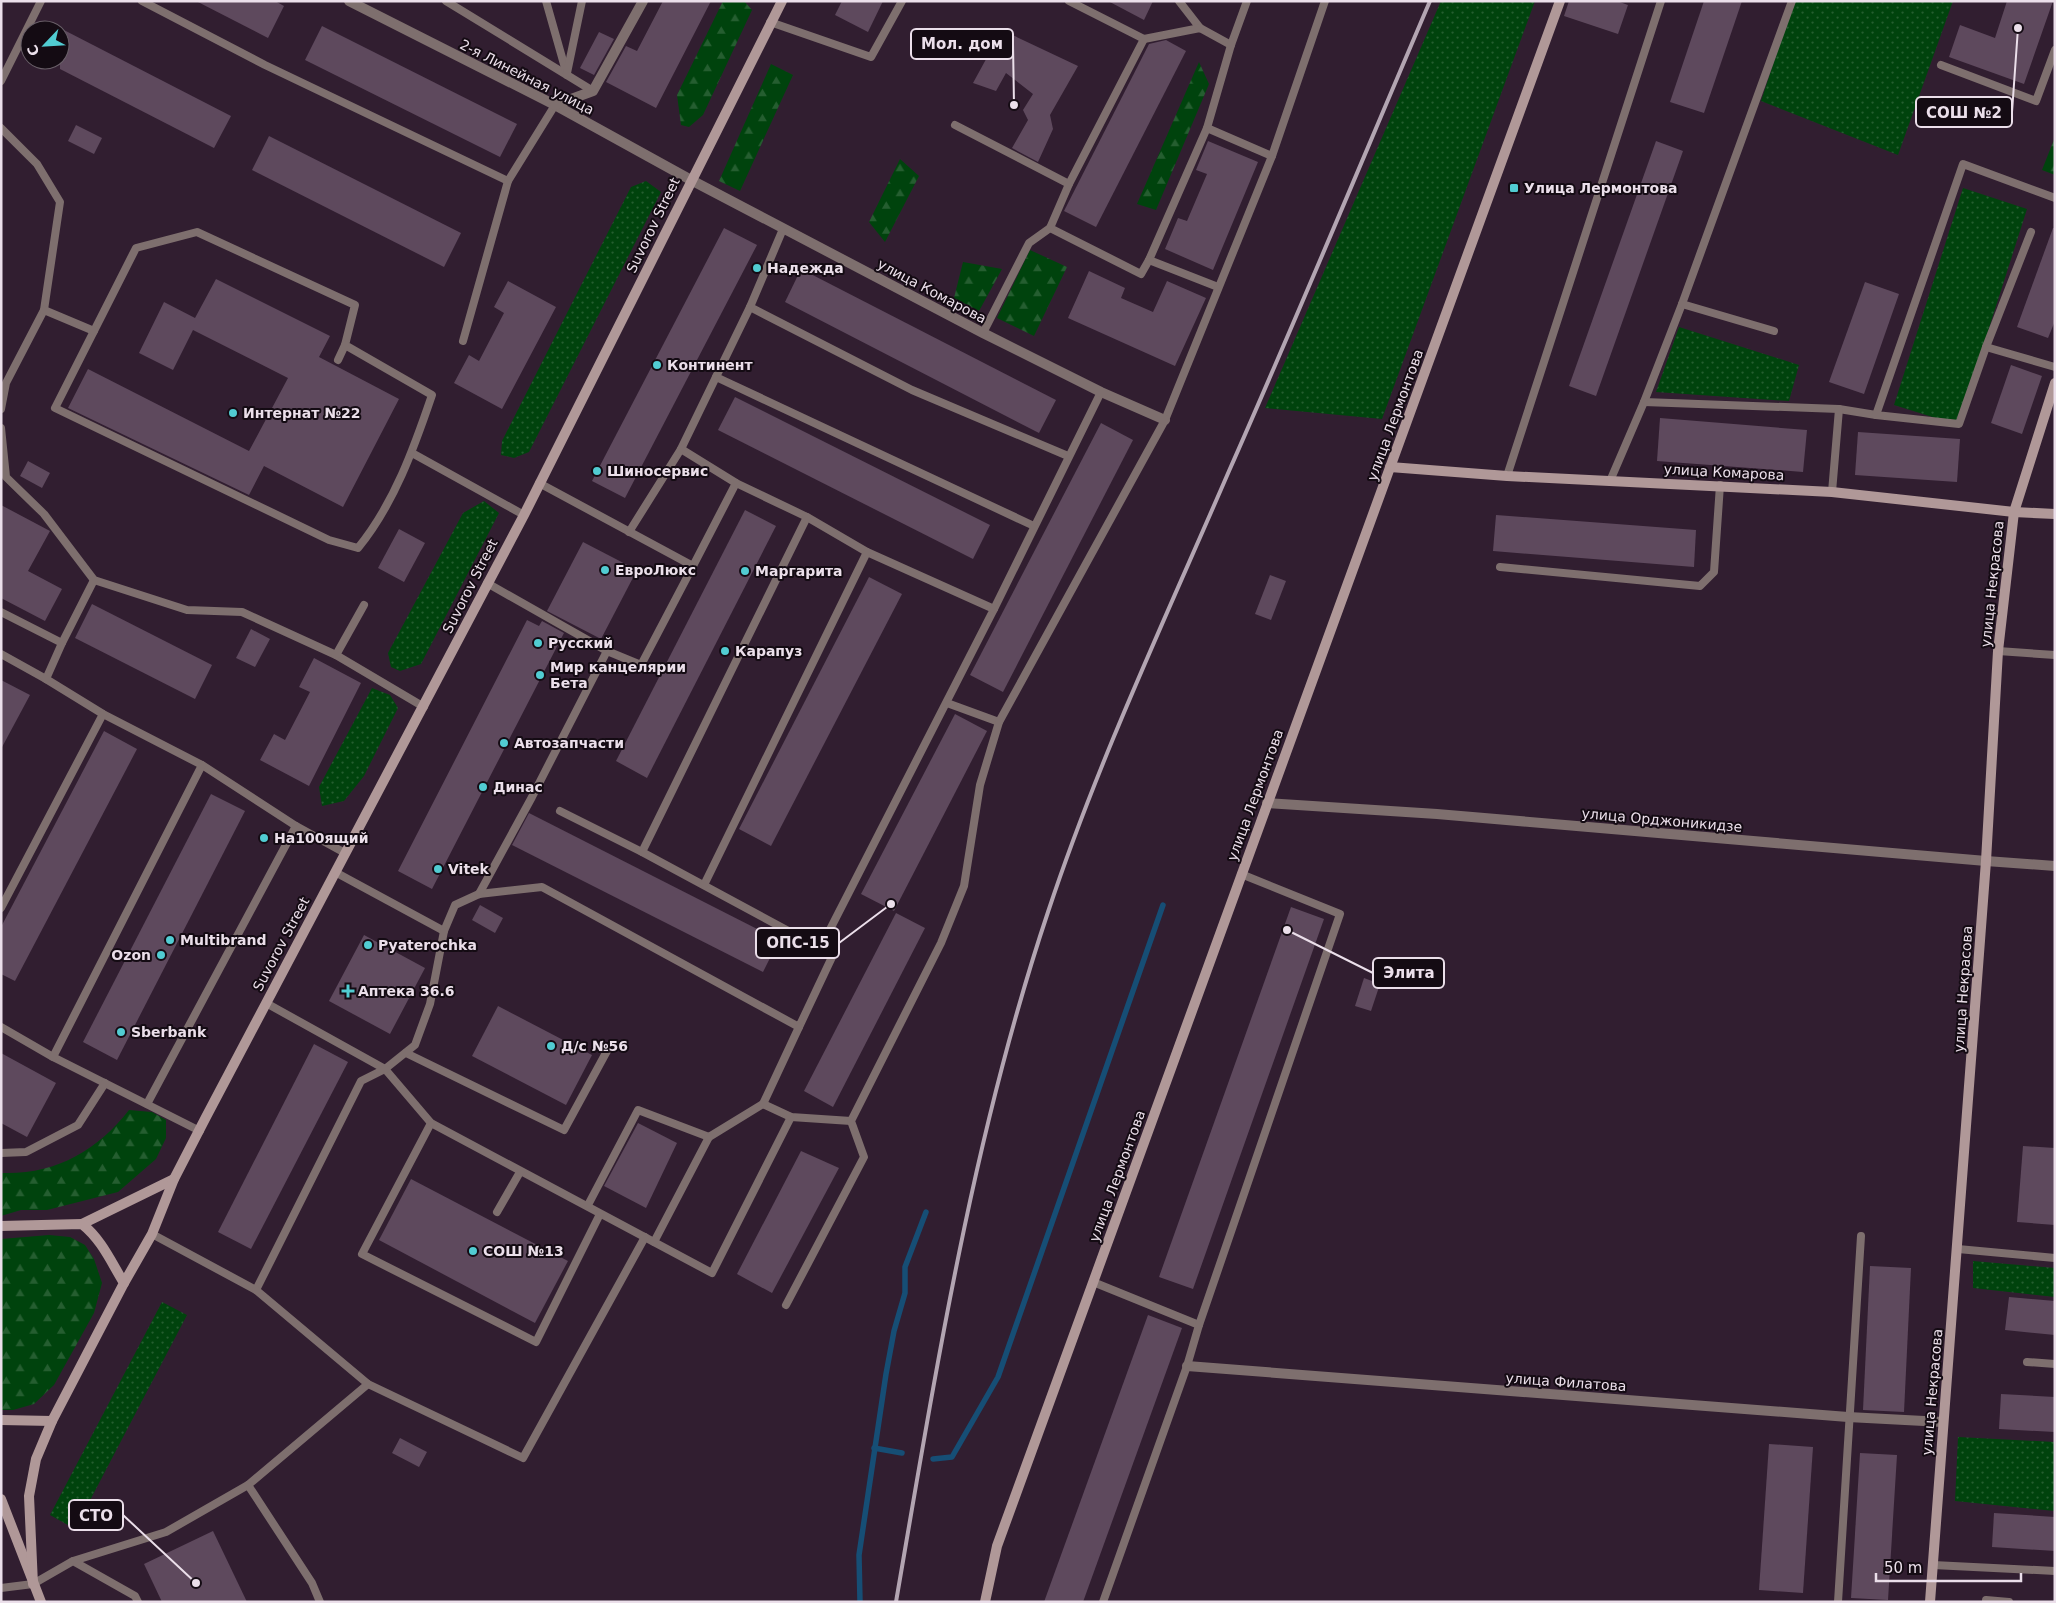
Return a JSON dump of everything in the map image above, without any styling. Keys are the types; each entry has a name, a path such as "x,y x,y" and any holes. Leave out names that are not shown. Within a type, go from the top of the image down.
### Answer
{"main road":[{"name":"Suvorov Street","path":"33,1584 28,1496 36,1459 52,1421 124,1283 152,1234 174,1179 424,707 486,583 524,515 782,1"},
{"name":"улица Лермонтова","path":"985,1602 997,1546 1560,1"},
{"name":"улица Некрасова","path":"1930,1602 1986,861 1998,651 2014,512 2055,383"},
{"name":"улица Комарова","path":"1390,467 1507,476 1832,492 2014,512 2055,514"},
{"path":"1,1226 82,1224 174,1179"},
{"path":"82,1224 98,1240 124,1283"},
{"path":"1,1420 52,1421"},
{"path":"1,1500 41,1602"}],"street":[{"name":"2-я Линейная улица","path":"349,1 555,105 691,180"},
{"path":"555,105 593,91 643,1"},
{"name":"улица Комарова","path":"691,180 983,333 1101,392 1165,420"},
{"name":"улица Орджоникидзе","path":"1267,803 1437,814 2055,866"},
{"name":"улица Филатова","path":"1187,1366 1848,1417 1943,1422"}],"lane":[{"path":"1,81 41,1"},
{"path":"142,1 265,65 508,181"},
{"path":"446,1 593,91"},
{"path":"546,1 567,75"},
{"path":"567,75 582,1"},
{"path":"770,22 871,57 902,1"},
{"path":"1069,1 1144,38 1200,28"},
{"path":"1180,1 1200,28 1231,46"},
{"path":"1050,228 1141,274 1149,260 1207,128 1231,46 1247,1"},
{"path":"786,1306 864,1157 851,1121 941,943 964,886 980,785 999,722 1165,420 1272,156 1325,1"},
{"path":"1507,476 1661,1"},
{"path":"1610,481 1644,402 1682,304 1792,1"},
{"path":"983,333 1029,243 1050,228 1068,184 1144,38"},
{"path":"1941,66 2036,100 2055,50"},
{"path":"463,341 508,181 555,105"},
{"path":"955,125 1068,184"},
{"path":"1,128 37,164 60,202 44,310 4,382 1,410"},
{"path":"1207,128 1272,156"},
{"path":"1876,415 1963,164 2055,198"},
{"path":"629,532 681,449 750,307 783,229"},
{"path":"338,360 355,305 196,232 136,248 55,408 329,540 358,548 373,530 412,453 432,395 344,345"},
{"path":"1644,402 1839,409 1959,424 1986,347 2031,232"},
{"path":"1149,260 1218,287"},
{"path":"1682,304 1774,332"},
{"path":"750,307 912,390 1068,456"},
{"path":"44,310 94,331"},
{"path":"1986,347 2055,367"},
{"path":"716,377 1034,526"},
{"path":"822,947 994,609 1101,392"},
{"path":"1832,492 1839,409"},
{"path":"1,428 6,476 44,514 94,580 187,610 242,612 336,655 424,707"},
{"path":"681,449 736,483 807,516 867,552 994,609"},
{"path":"412,453 524,515"},
{"path":"486,583 607,651 641,665 736,483"},
{"path":"539,484 692,566"},
{"path":"1500,567 1700,586 1714,572 1720,485"},
{"path":"642,852 807,516"},
{"path":"704,885 867,552"},
{"path":"46,679 94,580"},
{"path":"336,655 364,605"},
{"path":"1,612 62,643"},
{"path":"479,894 532,797 607,651"},
{"path":"1998,651 2055,655"},
{"path":"1,654 103,714 202,765 296,826 345,853"},
{"path":"946,703 999,722"},
{"path":"1,908 103,714"},
{"path":"53,1056 202,765"},
{"path":"560,811 642,852 822,947 833,955 763,1104 709,1137 654,1242"},
{"path":"147,1104 296,826"},
{"path":"335,872 444,932"},
{"path":"1103,1602 1187,1366 1199,1325 1340,914 1241,874"},
{"path":"256,1290 361,1082 385,1069 415,1044 430,1004 444,932 455,905 479,894 542,887 799,1027"},
{"path":"266,1003 385,1069 431,1123 520,1172 588,1205 600,1214 712,1273 791,1117"},
{"path":"1,1028 200,1131"},
{"path":"406,1053 564,1130 607,1051"},
{"path":"1,1153 26,1152 78,1125 105,1083"},
{"path":"763,1104 791,1117 851,1121"},
{"path":"588,1205 638,1110 709,1137"},
{"path":"431,1123 362,1254 536,1342 600,1214"},
{"path":"497,1212 520,1172"},
{"path":"152,1234 256,1290 368,1384 523,1458 645,1237"},
{"path":"1838,1602 1848,1417 1861,1236"},
{"path":"1958,1249 2055,1258"},
{"path":"1093,1282 1199,1325"},
{"path":"2027,1362 2055,1364"},
{"path":"1,1588 33,1584 73,1561 166,1532 248,1486 368,1384"},
{"path":"248,1486 312,1583 320,1602"},
{"path":"73,1561 135,1596 138,1602"},
{"path":"1933,1565 2055,1571"},
{"path":"1986,1600 2009,1602"}],"green space":[{"path":"723,1 744,1 752,10 703,115 689,127 681,125 677,95"},
{"path":"1441,1 1535,1 1382,419 1265,408"},
{"path":"1794,1 1953,1 1898,155 1761,101"},
{"path":"1199,62 1209,84 1156,210 1137,204"},
{"path":"771,64 793,75 740,191 719,181"},
{"path":"2055,137 2055,175 2042,170"},
{"path":"900,159 919,176 885,242 869,222"},
{"path":"646,181 661,192 529,452 514,458 501,455 502,441 631,187"},
{"path":"1963,188 2027,209 1958,425 1894,405"},
{"path":"1030,250 1067,267 1034,336 997,318"},
{"path":"963,262 1002,269 979,311 954,298"},
{"path":"1679,327 1799,365 1789,401 1656,392"},
{"path":"484,501 499,513 421,664 400,671 391,667 388,653 463,513"},
{"path":"372,688 390,695 398,708 364,776 344,801 322,806 319,787"},
{"path":"129,1110 152,1112 166,1120 166,1138 156,1159 118,1192 47,1210 21,1210 1,1216 1,1173 21,1173 39,1170 73,1158 89,1148 117,1125"},
{"path":"49,1235 70,1237 85,1245 94,1259 102,1283 94,1313 54,1385 34,1404 13,1410 1,1410 1,1239"},
{"path":"1973,1261 2055,1268 2055,1297 1973,1288"},
{"path":"162,1302 187,1315 75,1529 50,1515"},
{"path":"1958,1437 2055,1442 2055,1511 1955,1501"}],"building":[{"path":"196,1 275,1 284,6 268,38"},
{"path":"663,1 711,1 656,108 606,82 626,46 637,51"},
{"path":"842,1 883,1 868,32 835,15"},
{"path":"1108,1 1153,1 1144,20"},
{"path":"1569,1 1617,1 1628,5 1618,34 1564,16"},
{"path":"1704,1 1742,1 1704,113 1670,102"},
{"path":"2007,1 2053,1 2024,84 1949,57 1960,25 1995,38"},
{"path":"322,26 517,124 500,157 305,60"},
{"path":"1002,30 1078,66 1050,115 1053,129 1038,162 1012,148 1028,120 1023,110 1033,94 1006,73 996,91 973,83"},
{"path":"599,32 614,39 594,75 580,68"},
{"path":"70,33 231,116 214,148 62,70 70,70"},
{"path":"1166,40 1186,51 1096,227 1064,211 1149,44"},
{"path":"76,125 102,138 94,154 68,141"},
{"path":"269,136 461,233 444,267 252,170"},
{"path":"1208,141 1258,162 1213,270 1165,249 1178,218 1187,221 1207,174 1196,170"},
{"path":"1656,141 1683,151 1596,396 1569,386"},
{"path":"724,228 757,245 625,498 592,481"},
{"path":"2053,228 2055,228 2055,321 2048,338 2017,327"},
{"path":"801,269 1056,400 1039,433 785,302"},
{"path":"1089,271 1125,288 1121,298 1153,312 1167,281 1206,298 1175,366 1068,318"},
{"path":"216,279 330,336 319,357 399,399 343,507 264,466 249,495 68,408 88,369 249,451 288,378 193,330 173,370 139,353 164,302 195,318"},
{"path":"508,281 556,307 502,409 454,383 469,355 479,361 504,313 494,307"},
{"path":"1865,282 1899,294 1864,394 1829,382"},
{"path":"2011,365 2042,376 2022,434 1991,423"},
{"path":"735,397 990,525 973,559 718,430"},
{"path":"1660,418 1807,430 1803,472 1657,461"},
{"path":"1101,423 1133,440 1003,692 970,675"},
{"path":"1858,432 1960,439 1957,482 1855,475"},
{"path":"28,461 50,473 42,488 20,476"},
{"path":"1,505 50,531 28,571 62,589 45,621 1,598"},
{"path":"745,510 776,526 647,778 616,761"},
{"path":"1496,515 1696,530 1694,567 1493,551"},
{"path":"399,529 425,543 404,582 378,568"},
{"path":"583,542 637,570 601,639 547,611"},
{"path":"1270,575 1286,581 1271,620 1255,614"},
{"path":"869,577 902,594 771,846 739,829"},
{"path":"92,604 212,665 195,699 75,638"},
{"path":"527,620 539,626 542,621 564,633 432,889 398,871"},
{"path":"251,629 270,639 255,667 236,658"},
{"path":"314,658 361,683 309,786 260,760 274,734 285,740 310,692 299,687"},
{"path":"1,680 30,695 1,749"},
{"path":"955,714 987,731 894,911 861,894"},
{"path":"104,731 137,749 15,981 1,974 1,927"},
{"path":"211,794 245,811 117,1060 83,1042"},
{"path":"529,813 779,940 763,972 512,845"},
{"path":"480,905 503,918 495,933 472,920"},
{"path":"1291,907 1324,919 1193,1289 1159,1277"},
{"path":"896,913 925,928 833,1107 804,1091"},
{"path":"364,935 425,968 390,1034 329,1001"},
{"path":"1364,978 1380,984 1371,1011 1355,1006"},
{"path":"498,1006 592,1055 566,1105 472,1056"},
{"path":"314,1044 348,1062 251,1249 218,1232"},
{"path":"1,1053 56,1083 27,1137 1,1123"},
{"path":"638,1123 677,1143 646,1208 604,1186"},
{"path":"2023,1146 2055,1148 2055,1225 2017,1222"},
{"path":"801,1151 839,1168 772,1293 737,1274"},
{"name":"СОШ №13","path":"411,1179 568,1261 535,1323 379,1240"},
{"path":"1870,1266 1911,1268 1904,1412 1863,1410"},
{"path":"2009,1297 2055,1301 2055,1335 2005,1330"},
{"path":"1148,1315 1182,1328 1083,1602 1044,1602"},
{"path":"2001,1394 2055,1397 2055,1432 1999,1429"},
{"path":"400,1438 427,1452 419,1467 392,1453"},
{"path":"1769,1444 1813,1447 1803,1593 1759,1590"},
{"path":"1860,1453 1897,1455 1888,1600 1851,1598"},
{"path":"1994,1513 2055,1517 2055,1551 1992,1547"},
{"path":"213,1531 247,1602 162,1602 144,1564"}],"waterway":[{"path":"933,1459 952,1457 998,1377 1163,905"},
{"path":"860,1602 859,1555 886,1374 894,1331 905,1293 905,1267 926,1212"},
{"path":"874,1448 902,1453"}],"railway":[{"path":"896,1602 942,1341 977,1168 998,1082 1048,912 1089,800 1134,690 1280,354 1430,1"}],"place":[{"name":"СОШ №2","path":"2018,28"},
{"name":"Мол. дом","path":"1014,105"},
{"name":"Улица Лермонтова","path":"1514,188"},
{"name":"Надежда","path":"757,268"},
{"name":"Континент","path":"657,365"},
{"name":"Интернат №22","path":"233,413"},
{"name":"Шиносервис","path":"597,471"},
{"name":"ЕвроЛюкс","path":"605,570"},
{"name":"Маргарита","path":"745,571"},
{"name":"Русский","path":"538,643"},
{"name":"Карапуз","path":"725,651"},
{"name":"Мир канцелярии Бета","path":"540,675"},
{"name":"Автозапчасти","path":"504,743"},
{"name":"Динас","path":"483,787"},
{"name":"На100ящий","path":"264,838"},
{"name":"Vitek","path":"438,869"},
{"name":"ОПС-15","path":"891,904"},
{"name":"Элита","path":"1287,930"},
{"name":"Multibrand","path":"170,940"},
{"name":"Pyaterochka","path":"368,945"},
{"name":"Ozon","path":"161,955"},
{"name":"Аптека 36.6","path":"348,991"},
{"name":"Sberbank","path":"121,1032"},
{"name":"Д/с №56","path":"551,1046"},
{"name":"СОШ №13","path":"473,1251"},
{"name":"СТО","path":"196,1583"}]}
